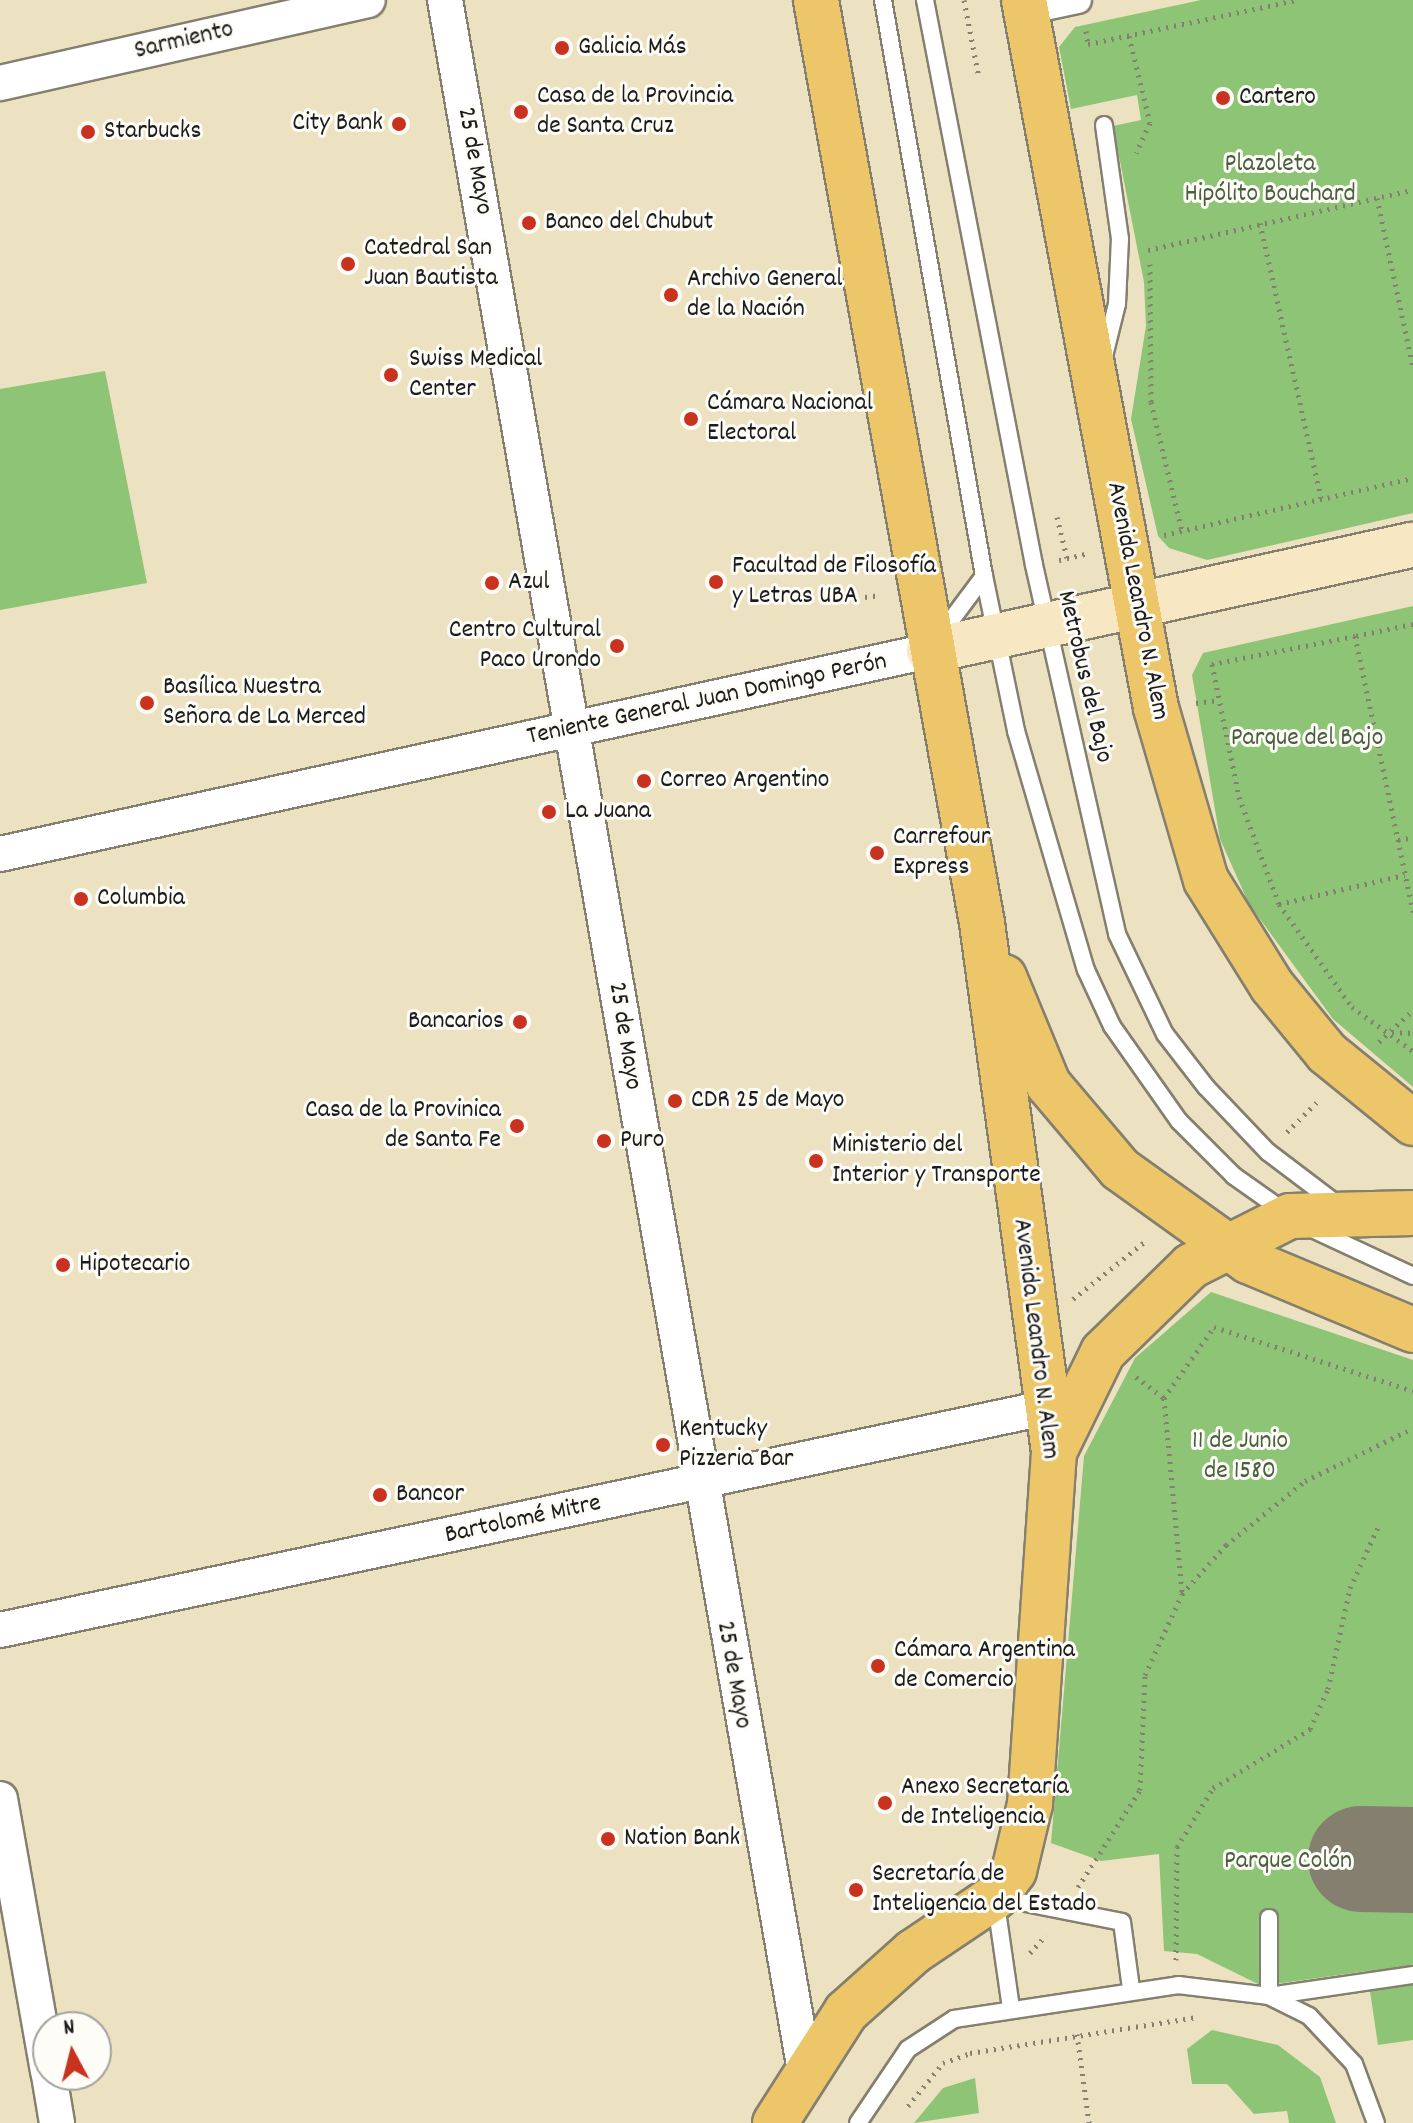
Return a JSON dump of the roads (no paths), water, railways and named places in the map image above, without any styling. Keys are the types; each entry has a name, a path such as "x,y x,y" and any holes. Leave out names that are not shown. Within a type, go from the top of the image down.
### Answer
{"main road":[{"name":"Avenida Leandro N. Alem","path":"816,0 929,651 982,923 1044,1408 1054,1452 1030,1804 1019,1856 995,1897"},
{"name":"Avenida Leandro N. Alem","path":"1025,6 1136,607 1206,880 1272,986 1327,1053 1413,1123"},
{"name":"Teniente General Juan Domingo Perón","path":"929,651 1413,545"},
{"name":"Avenida Leandro N. Alem","path":"982,923 1048,1084 1120,1169 1222,1247 1413,1330"},
{"path":"1054,1452 1103,1352 1160,1290 1222,1247 1290,1216 1344,1210 1406,1222"},
{"path":"775,2123 805,2072 873,1986 995,1897"}],"street":[{"name":"Sarmiento","path":"0,83 368,0"},
{"name":"25 de Mayo","path":"445,0 573,729 698,1483 805,2072"},
{"path":"1025,6 1078,0"},
{"name":"Teniente General Juan Domingo Perón","path":"0,854 929,651"},
{"name":"Bartolomé Mitre","path":"0,1630 1044,1408"},
{"path":"0,1799 37,2011"},
{"path":"51,2091 57,2123"}],"lane":[{"path":"883,0 984,576 997,638 1086,970 1112,1026 1179,1121 1234,1176 1290,1216 1348,1251 1413,1276"},
{"name":"Metrobus del Bajo","path":"925,0 1047,627 1117,934 1136,983 1206,1087 1268,1152 1344,1210"},
{"path":"1095,384 1117,304 1120,239 1104,125"},
{"path":"929,651 984,576"},
{"path":"1011,2008 995,1897 1122,1922 1131,1989"},
{"path":"1269,1918 1269,1996"},
{"path":"858,2123 883,2076 931,2030 1011,2008 1131,1989 1178,1985 1269,1996 1413,1975"},
{"path":"1269,1996 1335,2040 1354,2064 1376,2123"}],"place":[{"name":"Galicia Más","path":"562,48"},
{"name":"Cartero","path":"1223,98"},
{"name":"Casa de la Provincia de Santa Cruz","path":"521,112"},
{"name":"City Bank","path":"399,124"},
{"name":"Starbucks","path":"88,132"},
{"name":"Banco del Chubut","path":"529,223"},
{"name":"Catedral San Juan Bautista","path":"348,264"},
{"name":"Archivo General de la Nación","path":"671,295"},
{"name":"Swiss Medical Center","path":"391,375"},
{"name":"Cámara Nacional Electoral","path":"691,419"},
{"name":"Facultad de Filosofía y Letras UBA","path":"716,582"},
{"name":"Azul","path":"492,583"},
{"name":"Centro Cultural Paco Urondo","path":"617,646"},
{"name":"Basílica Nuestra Señora de La Merced","path":"147,703"},
{"name":"Correo Argentino","path":"644,781"},
{"name":"La Juana","path":"549,812"},
{"name":"Carrefour Express","path":"877,853"},
{"name":"Columbia","path":"81,899"},
{"name":"Bancarios","path":"520,1022"},
{"name":"CDR 25 de Mayo","path":"675,1101"},
{"name":"Casa de la Provinica de Santa Fe","path":"517,1126"},
{"name":"Puro","path":"604,1141"},
{"name":"Ministerio del Interior y Transporte","path":"816,1161"},
{"name":"Hipotecario","path":"63,1265"},
{"name":"Kentucky Pizzeria Bar","path":"663,1445"},
{"name":"Bancor","path":"380,1495"},
{"name":"Cámara Argentina de Comercio","path":"878,1666"},
{"name":"Anexo Secretaría de Inteligencia","path":"885,1803"},
{"name":"Nation Bank","path":"608,1839"},
{"name":"Secretaría de Inteligencia del Estado","path":"856,1890"}],"park label":[{"name":"Plazoleta Hipólito Bouchard","path":"1270,180"},
{"name":"Parque del Bajo","path":"1307,739"},
{"name":"11 de Junio de 1580","path":"1240,1457"},
{"name":"Parque Colón","path":"1288,1862"}]}
